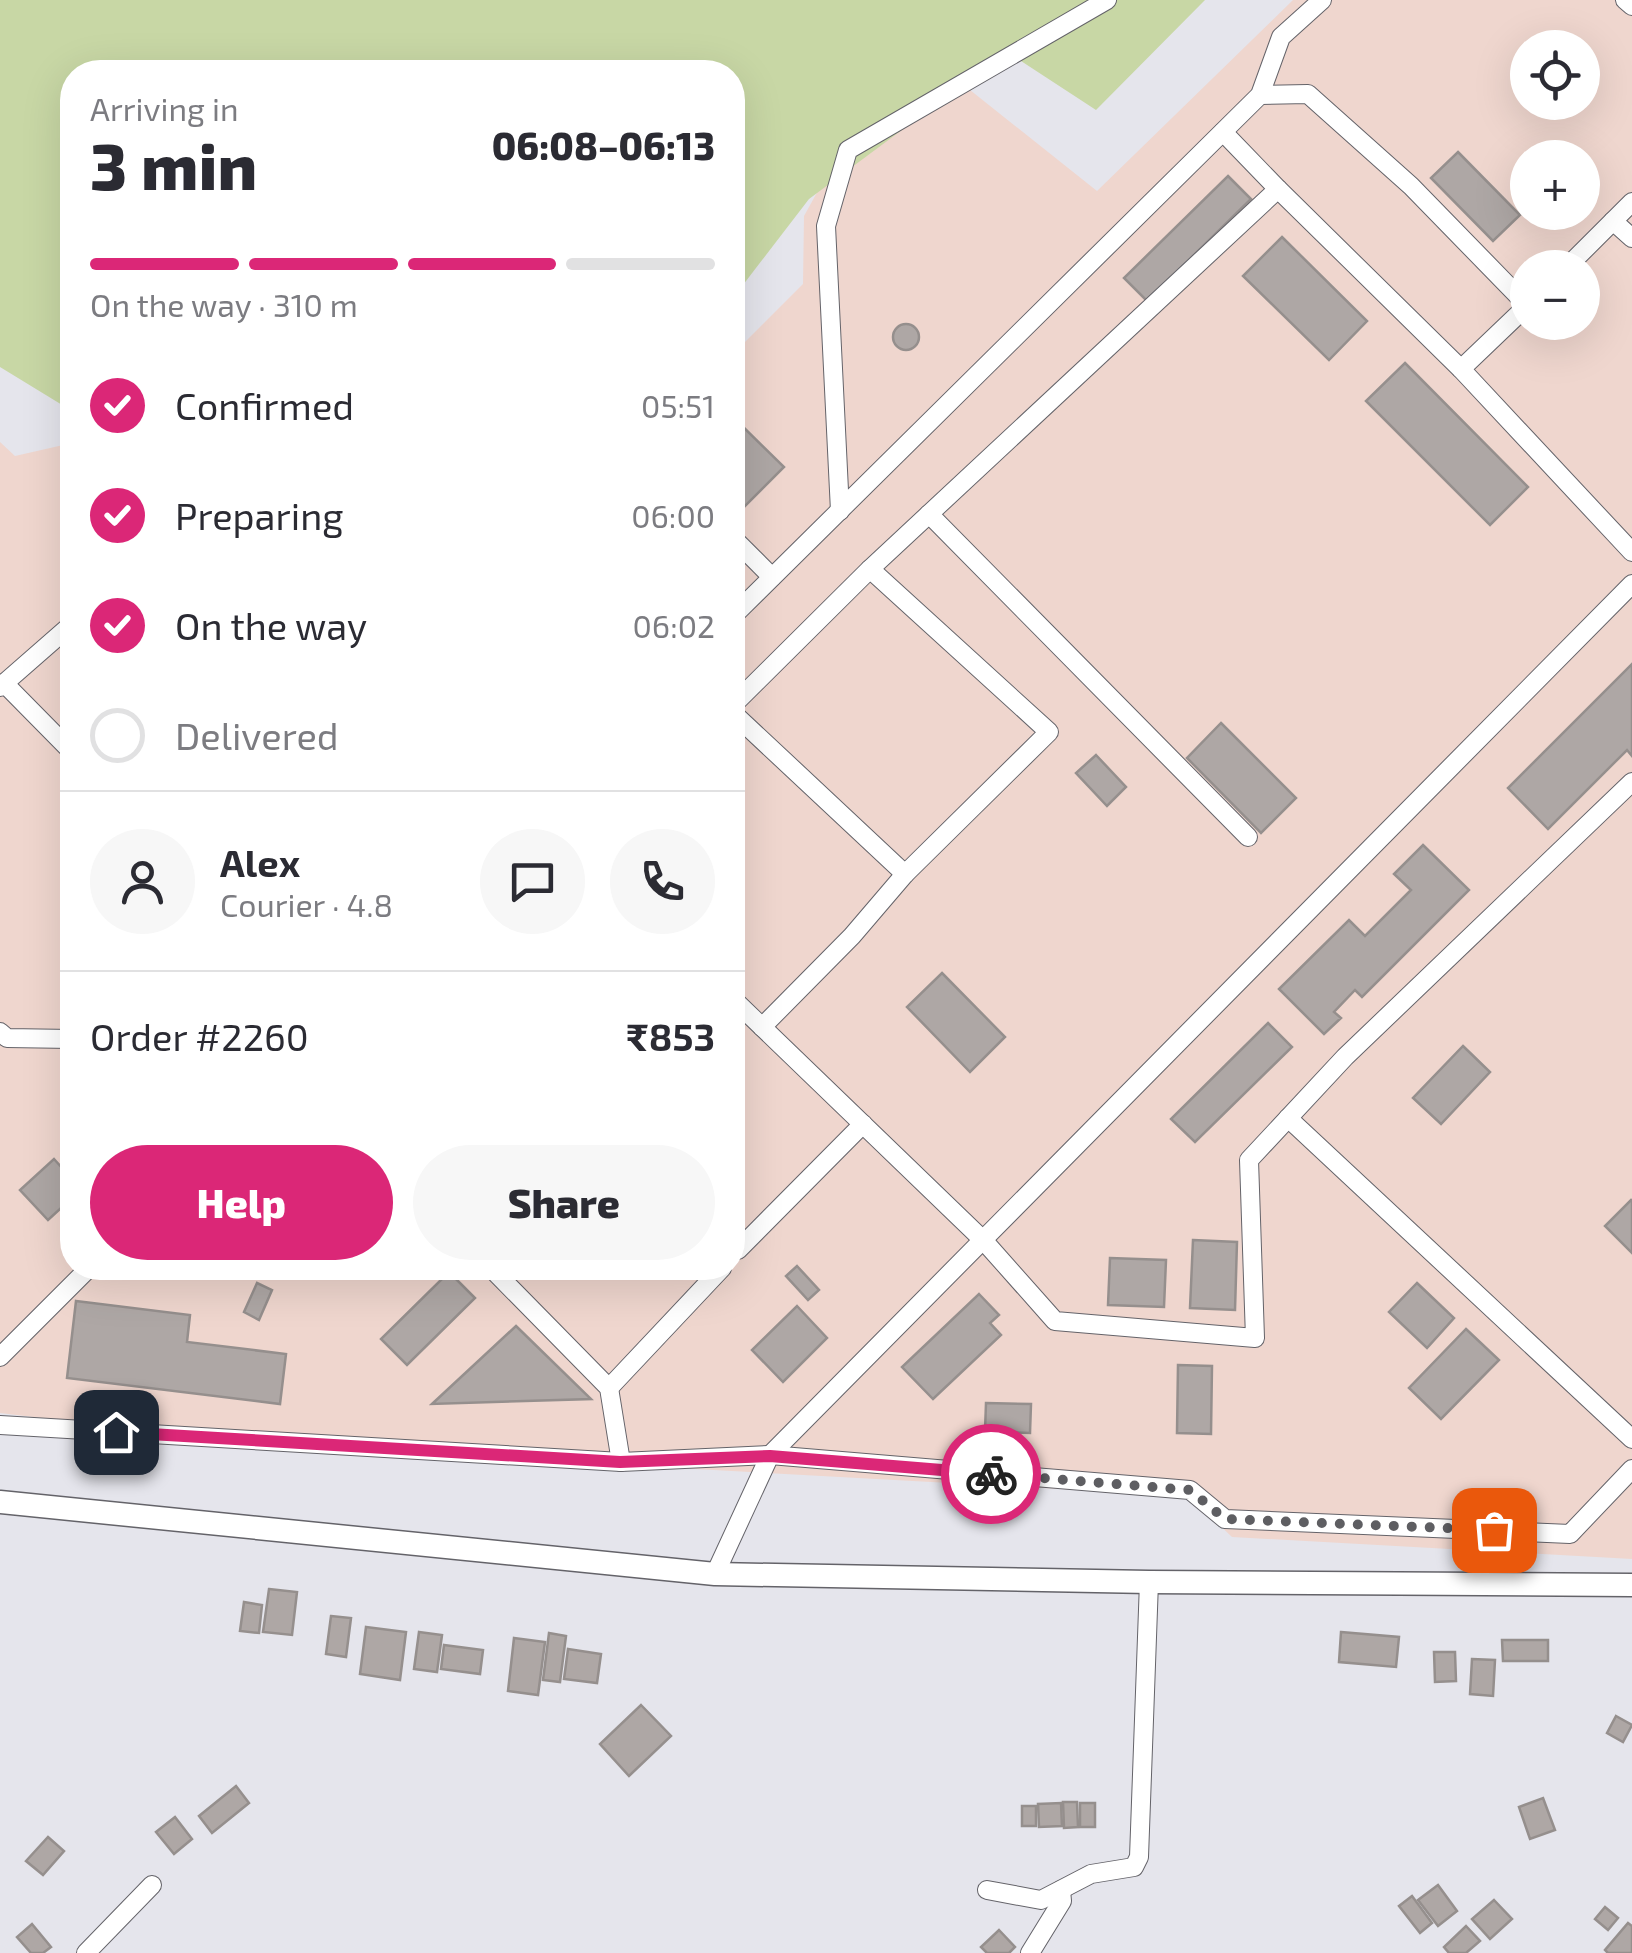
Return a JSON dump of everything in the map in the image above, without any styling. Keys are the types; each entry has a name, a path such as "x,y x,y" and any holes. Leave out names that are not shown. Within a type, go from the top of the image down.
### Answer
{"street":[{"path":"840,511 826,226 848,150 1107,0"},
{"path":"745,604 1260,95 1281,37 1322,0"},
{"path":"1625,0 1632,6"},
{"path":"1260,95 1308,94 1410,186 1510,288"},
{"path":"1223,132 1461,370 1632,552"},
{"path":"745,696 870,569 1278,190"},
{"path":"1584,250 1632,202"},
{"path":"1613,221 1632,238"},
{"path":"1461,370 1510,322"},
{"path":"930,514 1248,837"},
{"path":"745,550 772,577"},
{"path":"762,1027 852,936 904,874 1049,732 870,569"},
{"path":"715,1574 770,1456 1632,584"},
{"path":"60,634 2,685 60,741"},
{"path":"745,721 904,874"},
{"path":"745,1011 984,1241 1055,1321 1255,1338 1248,1160 1345,1057 1632,782"},
{"path":"0,1032 6,1038 60,1039"},
{"path":"1288,1118 1632,1439"},
{"path":"745,1239 862,1124"},
{"path":"0,1357 77,1280"},
{"path":"503,1280 608,1388 620,1462"},
{"path":"608,1388 711,1280"},
{"path":"0,1425 620,1462 770,1456 1190,1490 1225,1519 1570,1534 1632,1469"},
{"path":"0,1502 715,1574 1632,1585"},
{"path":"987,1890 1041,1900 1091,1874 1134,1868 1140,1857 1149,1582"},
{"path":"86,1953 152,1886"},
{"path":"1030,1953 1062,1901 1062,1890"}],"shaded area":[{"path":"1293,0 1632,0 1632,1559 1232,1537 1189,1496 275,1446 0,1413 0,442 15,456 60,446 60,1280 745,1280 745,342 803,284 804,216 845,142 960,82 1097,191"}],"green space":[{"path":"0,0 1205,0 1096,110 1007,52 809,199 745,282 745,60 60,60 60,404 0,367"}],"building":[{"path":"1458,152 1510,205 1510,225 1493,241 1431,178"},
{"path":"1228,176 1251,199 1147,301 1124,278"},
{"path":"1282,237 1367,321 1329,360 1243,276"},
{"path":"906,324 915,328 919,337 915,346 906,350 897,346 893,337 897,328"},
{"path":"1405,363 1528,487 1490,525 1366,401"},
{"path":"745,429 784,467 745,506"},
{"path":"1632,664 1632,756 1627,750 1548,829 1508,788"},
{"path":"1221,723 1296,798 1261,833 1187,758"},
{"path":"1096,755 1126,787 1107,806 1076,773"},
{"path":"1423,845 1469,890 1362,997 1355,990 1334,1012 1341,1018 1324,1034 1279,989 1349,920 1365,936 1411,890 1394,874"},
{"path":"942,973 1005,1037 970,1072 907,1007"},
{"path":"1268,1023 1292,1047 1195,1142 1171,1119"},
{"path":"1463,1046 1490,1072 1441,1124 1413,1098"},
{"path":"54,1159 60,1166 60,1209 48,1220 20,1190"},
{"path":"1632,1201 1632,1253 1605,1226"},
{"path":"1193,1240 1237,1242 1235,1310 1190,1308"},
{"path":"1110,1258 1166,1260 1164,1307 1108,1305"},
{"path":"797,1266 819,1290 808,1300 786,1276"},
{"path":"441,1280 457,1280 475,1298 407,1365 381,1339"},
{"path":"257,1283 272,1290 259,1320 244,1312"},
{"path":"1417,1283 1454,1318 1427,1348 1389,1312"},
{"path":"979,1294 999,1315 990,1323 1001,1335 933,1399 902,1367"},
{"path":"76,1301 190,1315 187,1342 286,1354 280,1404 67,1378"},
{"path":"797,1306 827,1338 783,1382 752,1350"},
{"path":"516,1326 591,1399 432,1404"},
{"path":"1466,1329 1499,1360 1441,1419 1409,1388"},
{"path":"1178,1365 1212,1366 1211,1434 1177,1433"},
{"path":"986,1403 1031,1404 1030,1433 985,1431"},
{"path":"269,1589 297,1592 292,1635 263,1632"},
{"path":"244,1602 262,1605 259,1633 240,1631"},
{"path":"331,1616 351,1618 346,1657 326,1654"},
{"path":"366,1627 406,1632 400,1680 360,1674"},
{"path":"419,1632 442,1635 437,1672 414,1669"},
{"path":"1341,1632 1399,1637 1396,1667 1339,1662"},
{"path":"549,1633 566,1636 560,1682 543,1680"},
{"path":"514,1638 545,1642 538,1695 508,1691"},
{"path":"1502,1640 1548,1640 1548,1661 1503,1661"},
{"path":"444,1645 483,1650 480,1674 441,1669"},
{"path":"568,1649 601,1654 597,1683 564,1679"},
{"path":"1434,1652 1455,1652 1456,1681 1435,1682"},
{"path":"1472,1659 1495,1660 1493,1696 1470,1694"},
{"path":"641,1705 671,1736 629,1776 600,1744"},
{"path":"1616,1716 1632,1725 1623,1742 1607,1733"},
{"path":"236,1786 249,1803 212,1833 199,1816"},
{"path":"1543,1798 1555,1830 1530,1839 1519,1807"},
{"path":"1063,1802 1077,1802 1078,1827 1064,1828"},
{"path":"1061,1803 1062,1826 1039,1827 1038,1804"},
{"path":"1080,1803 1095,1803 1095,1827 1080,1827"},
{"path":"1022,1806 1036,1806 1036,1826 1022,1826"},
{"path":"175,1817 192,1839 174,1854 156,1832"},
{"path":"48,1837 64,1851 43,1875 26,1861"},
{"path":"1438,1885 1457,1911 1438,1926 1418,1900"},
{"path":"1412,1896 1432,1923 1420,1933 1399,1906"},
{"path":"1494,1900 1512,1919 1490,1939 1472,1919"},
{"path":"1605,1907 1618,1918 1608,1930 1595,1919"},
{"path":"1628,1923 1632,1926 1632,1953 1608,1953 1605,1950"},
{"path":"32,1924 51,1947 43,1953 31,1953 17,1937"},
{"path":"1466,1926 1480,1941 1466,1953 1449,1953 1444,1947"},
{"path":"999,1930 1015,1947 1009,1953 987,1953 981,1947"}],"way so far":[{"path":"991,1474 1190,1490 1225,1519 1494,1530"}],"route":[{"path":"116,1432 620,1462 770,1456 991,1474"}]}
